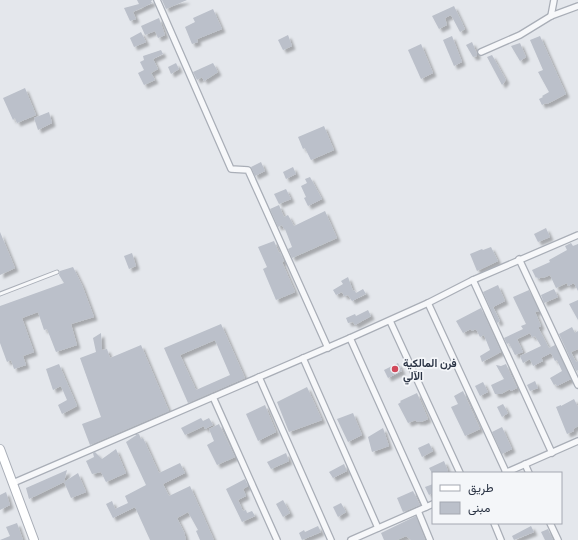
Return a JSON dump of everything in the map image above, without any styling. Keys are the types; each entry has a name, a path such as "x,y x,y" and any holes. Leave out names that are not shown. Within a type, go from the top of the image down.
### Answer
{"main road":[{"path":"0,449 34,540"}],"street":[{"path":"156,0 231,169 248,170 328,348"},
{"path":"551,16 554,0"},
{"path":"481,52 520,35 551,16 578,6"},
{"path":"13,482 390,321 473,280 578,235"},
{"path":"520,259 578,385"},
{"path":"473,280 552,453"},
{"path":"428,303 506,472"},
{"path":"390,321 460,472"},
{"path":"350,338 426,507"},
{"path":"303,358 378,528"},
{"path":"259,377 331,540"},
{"path":"213,397 277,540"},
{"path":"508,472 578,441"},
{"path":"525,464 529,472"},
{"path":"351,540 432,504"},
{"path":"418,511 430,540"},
{"path":"494,524 501,540"},
{"path":"550,524 558,540"}],"lane":[{"path":"0,294 57,272"}],"building":[{"path":"137,0 153,0 151,1 152,3 133,12 136,19 130,21 124,8 139,4"},
{"path":"162,0 187,0 166,9"},
{"path":"454,6 465,29 460,32 451,15 445,18 447,25 439,29 432,16"},
{"path":"213,9 222,29 197,39 198,42 192,44 185,27 195,22 193,18"},
{"path":"159,18 165,35 158,38 155,31 145,35 141,26"},
{"path":"141,32 146,42 134,47 130,38"},
{"path":"288,35 292,46 283,50 278,40"},
{"path":"452,36 462,62 454,66 443,40"},
{"path":"540,36 566,94 542,105 539,99 549,92 538,72 543,70 530,40"},
{"path":"472,42 477,54 477,56 473,57 466,45"},
{"path":"520,43 526,57 520,61 511,46"},
{"path":"421,44 433,73 421,79 408,50"},
{"path":"161,50 163,54 153,59 158,69 151,73 155,80 144,85 138,73 144,70 140,62 144,60 143,56"},
{"path":"492,55 506,80 502,85 487,57"},
{"path":"176,63 179,69 171,74 168,67"},
{"path":"213,63 218,72 204,81 202,77 197,80 193,72"},
{"path":"25,88 36,115 17,123 15,118 13,120 3,98"},
{"path":"49,112 52,123 38,130 34,118"},
{"path":"324,126 334,150 311,160 305,148 303,149 298,137"},
{"path":"261,162 265,171 255,176 251,167"},
{"path":"293,167 296,174 286,179 283,172"},
{"path":"310,177 322,199 308,206 301,186 307,183 305,179"},
{"path":"286,189 291,199 279,204 274,194"},
{"path":"279,205 284,217 288,215 294,226 325,211 337,238 292,258 288,249 292,247 285,229 282,225 278,227 270,209"},
{"path":"546,228 550,237 538,242 534,234"},
{"path":"0,232 15,268 0,275"},
{"path":"274,241 284,261 282,262 295,292 276,300 263,269 267,267 258,247"},
{"path":"571,243 573,246 578,244 578,291 574,283 568,286 567,283 556,288 550,275 543,278 536,278 532,270 550,262 549,260 567,250 565,246"},
{"path":"491,247 498,261 477,271 470,254"},
{"path":"132,253 136,266 129,269 124,256"},
{"path":"73,267 82,285 94,317 71,324 77,345 56,352 47,329 44,330 38,312 22,318 34,352 23,356 26,365 14,369 11,360 7,362 0,343 0,306 64,283 59,275 60,271"},
{"path":"348,277 353,291 354,290 356,293 363,289 366,294 352,301 348,295 344,296 342,292 336,295 333,290 343,284 341,281"},
{"path":"498,285 505,301 493,307 500,321 497,323 483,292"},
{"path":"554,289 558,297 544,303 541,295"},
{"path":"529,290 539,311 535,312 541,326 539,329 549,348 555,345 571,379 557,386 556,384 554,385 550,378 562,371 557,360 555,361 551,353 541,358 543,361 533,366 530,359 523,363 520,356 541,346 535,336 532,337 530,333 517,339 523,352 515,355 509,343 507,344 504,338 523,329 521,326 526,324 513,297"},
{"path":"578,300 578,320 569,304"},
{"path":"481,308 501,352 482,362 480,356 490,350 484,335 480,337 476,329 472,331 471,329 463,333 456,321"},
{"path":"368,310 371,316 355,325 353,322 348,323 346,318 355,314 356,316"},
{"path":"221,324 245,378 188,403 164,348","holes":["215,340 230,375 196,390 180,355"]},
{"path":"572,327 575,333 578,331 578,349 571,352 576,362 578,361 578,370 576,371 559,334"},
{"path":"101,333 102,350 107,349 110,358 141,345 169,411 90,445 82,424 101,417 80,358 96,352 93,338"},
{"path":"398,363 402,371 388,378 384,370"},
{"path":"59,364 77,406 62,414 58,405 67,400 61,386 53,390 46,369"},
{"path":"506,364 517,388 511,391 510,389 501,394 495,394 491,385 504,379 496,365 501,366"},
{"path":"535,381 538,388 530,391 527,385"},
{"path":"483,382 488,392 480,396 475,386"},
{"path":"307,387 322,420 289,432 277,402"},
{"path":"463,391 480,429 465,436 451,407 458,404 454,396"},
{"path":"417,393 428,419 421,422 417,422 416,420 408,423 398,404 401,402 400,401"},
{"path":"574,399 578,407 578,426 573,429 574,431 567,434 556,407"},
{"path":"503,404 508,413 502,417 497,407"},
{"path":"265,405 276,432 258,441 246,414"},
{"path":"353,413 362,435 348,442 337,419"},
{"path":"201,418 203,421 209,418 213,425 205,429 204,426 185,435 181,428"},
{"path":"219,424 235,457 217,465 207,445 214,441 209,429"},
{"path":"502,427 512,449 502,454 492,432"},
{"path":"383,428 389,446 372,452 368,437"},
{"path":"138,434 141,439 143,438 159,473 180,463 185,473 163,484 169,496 190,486 214,540 200,540 196,531 198,530 188,512 177,518 186,540 150,540 135,507 113,518 106,504 112,501 115,509 128,503 125,496 146,485 126,442"},
{"path":"429,443 433,451 422,457 418,448"},
{"path":"116,449 126,473 106,482 101,472 92,474 86,461 94,457 93,453 95,452 102,459"},
{"path":"286,453 289,461 271,469 267,462"},
{"path":"444,461 448,471 432,473 429,468"},
{"path":"344,464 347,471 333,478 329,472"},
{"path":"67,470 64,482 29,499 26,488"},
{"path":"78,473 86,492 71,498 64,482"},
{"path":"245,479 248,486 243,489 246,496 238,500 243,511 246,510 247,513 252,511 255,516 242,522 226,489"},
{"path":"432,484 432,494 429,495 425,487"},
{"path":"413,491 420,505 403,512 397,498"},
{"path":"6,492 10,505 0,510 0,495"},
{"path":"283,500 290,513 283,517 276,504"},
{"path":"341,503 346,512 338,517 333,507"},
{"path":"416,516 425,540 411,540 406,536 397,540 384,540 381,533"},
{"path":"17,523 23,540 0,540 10,536 6,527"},
{"path":"318,526 321,532 302,540 299,533"},
{"path":"531,526 534,532 514,540 512,536"},
{"path":"548,529 553,540 545,540 541,532"}],"place":[{"name":"فرن المالكية الآلي","path":"395,369"}]}
